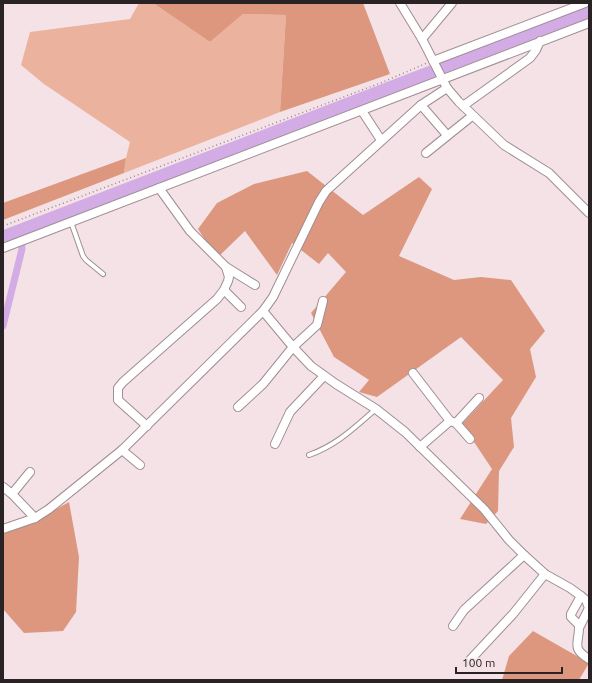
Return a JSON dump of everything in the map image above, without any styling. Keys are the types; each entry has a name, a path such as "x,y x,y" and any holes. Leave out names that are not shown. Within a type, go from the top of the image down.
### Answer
{"street":[{"path":"400,3 422,39 447,88 463,106 504,145 549,173 589,213"},
{"path":"422,39 452,3"},
{"path":"434,62 585,3"},
{"path":"3,248 362,111 442,78 589,23"},
{"path":"463,106 530,58 540,41"},
{"path":"3,529 34,518 49,509 122,450 263,311 274,297 319,202 326,191 421,105 447,88"},
{"path":"421,105 447,135"},
{"path":"362,111 381,140"},
{"path":"426,153 472,116"},
{"path":"159,188 190,231 226,267 255,285"},
{"path":"147,426 118,400 118,388 217,298 224,290 229,277 226,267"},
{"path":"224,290 241,307"},
{"path":"238,407 263,384 293,347 317,325 323,301"},
{"path":"263,311 293,347 312,366 324,376 376,409 405,432 484,509 509,540 524,555 545,574 570,588 586,600 589,608 579,628"},
{"path":"413,374 453,422 470,439"},
{"path":"275,444 290,412 324,376"},
{"path":"420,447 453,422 479,398"},
{"path":"122,450 140,465"},
{"path":"12,494 30,472"},
{"path":"3,487 12,494 34,518"},
{"path":"453,626 464,610 524,555"},
{"path":"470,660 513,614 545,574"},
{"path":"581,596 571,614 571,617 578,622 579,628 577,648 580,654 589,659"}],"lane":[{"path":"71,222 83,256 103,274"},
{"path":"310,455 325,450 341,439 376,409"}],"path":[{"path":"3,226 434,62"}],"shaded area":[{"path":"139,3 153,3 210,42 243,14 286,15 280,112 124,173 130,142 44,84 21,65 30,32 130,19"},
{"path":"153,3 363,3 390,74 280,112 286,15 243,14 210,42"},
{"path":"126,158 124,173 3,220 3,203"},
{"path":"307,171 363,215 419,177 432,189 399,256 454,280 481,277 511,280 545,331 530,349 536,377 511,418 514,447 499,471 498,511 486,524 460,519 492,469 462,424 503,380 461,337 377,397 359,392 369,380 334,357 311,313 346,272 328,253 319,264 292,243 277,275 245,231 217,258 198,229 217,203 254,184"},
{"path":"69,502 79,557 76,612 63,631 24,633 3,609 3,532 33,522"},
{"path":"533,631 589,663 579,680 502,680 509,656"}],"waterway":[{"path":"3,237 589,11"},
{"path":"3,326 22,249 21,230"}]}
